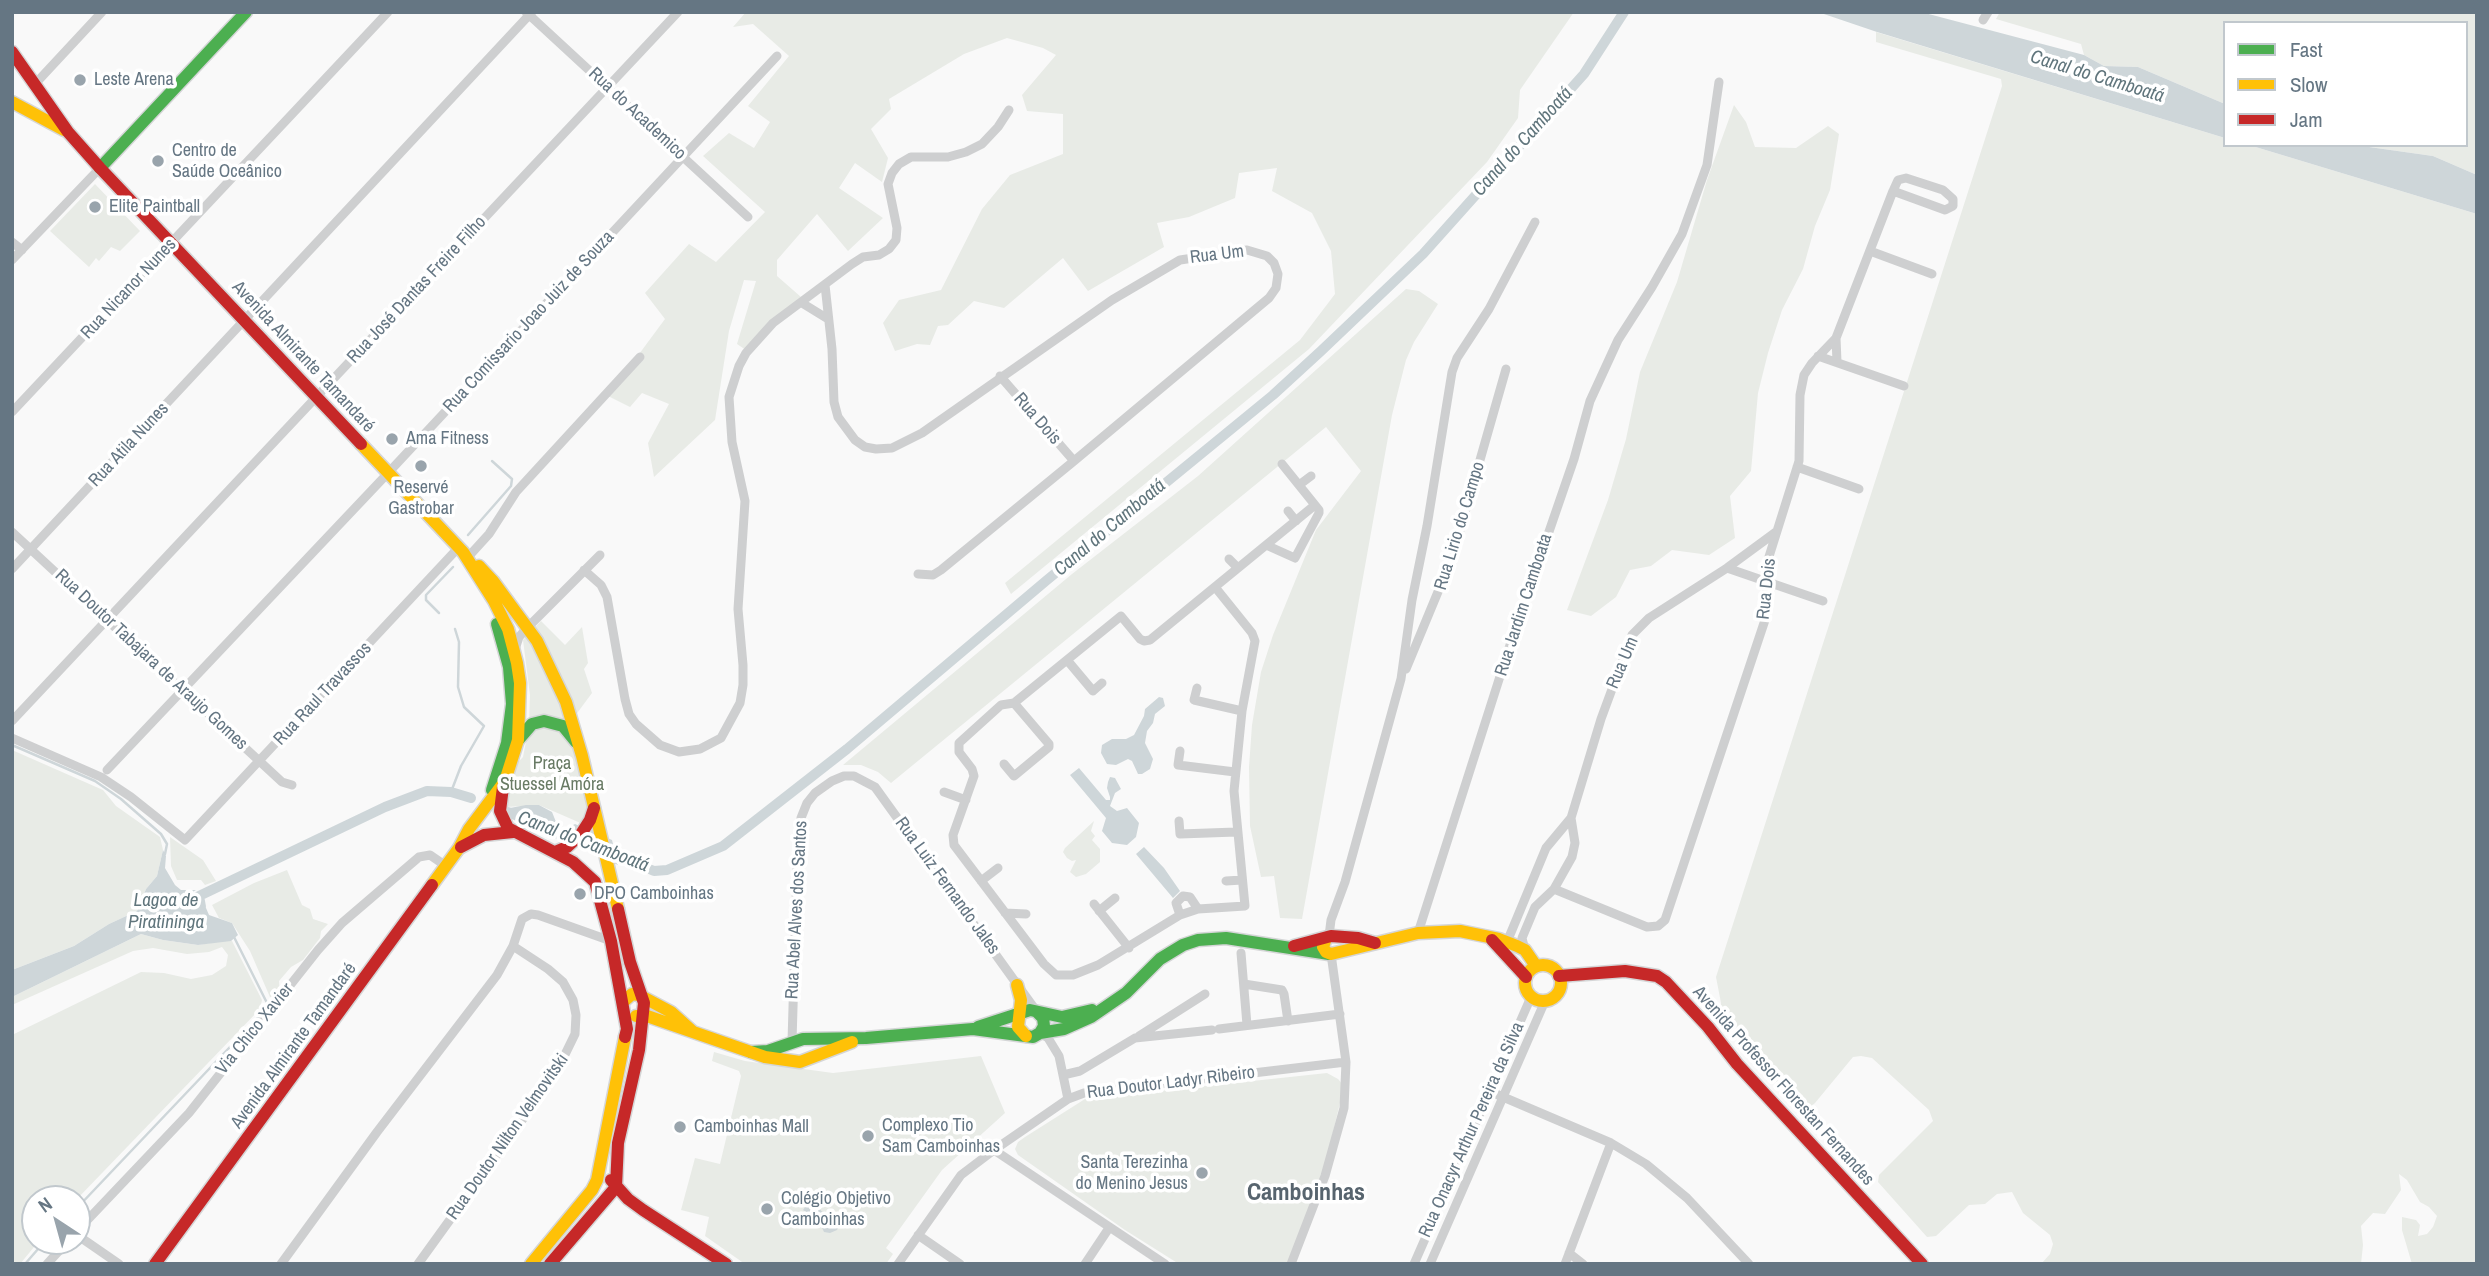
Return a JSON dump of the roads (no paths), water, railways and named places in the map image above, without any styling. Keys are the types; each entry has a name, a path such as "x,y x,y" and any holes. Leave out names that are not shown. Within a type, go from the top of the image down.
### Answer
{"street":[{"path":"35,83 102,12"},
{"path":"12,260 246,12"},
{"name":"Rua Nicanor Nunes","path":"12,412 388,12"},
{"name":"Rua José Dantas Freire Filho","path":"12,721 678,12"},
{"path":"245,321 529,13"},
{"name":"Rua do Academico","path":"529,13 748,217"},
{"path":"12,52 15,69 12,73"},
{"name":"Avenida Almirante Tamandaré","path":"12,52 68,132 100,168 464,552 501,615 514,651 520,697 518,740 505,780 446,866 155,1264"},
{"name":"Rua Comissario Joao Juiz de Souza","path":"107,770 777,55"},
{"name":"Rua Jardim Camboata","path":"1418,933 1514,632 1574,459 1590,401 1618,340 1653,287 1682,234 1707,164 1719,82"},
{"name":"Avenida Almirante Tamandaré","path":"12,102 68,132"},
{"path":"584,570 601,585 607,597 625,699 629,714 636,724 660,745 680,752 700,749 721,738 740,703 743,685 738,609 746,500 733,442 729,397 739,366 746,353 773,323 852,264 863,257 879,255 889,249 896,240 897,228 888,184 899,164 911,157 948,157 966,152 982,144 998,128 1009,110"},
{"path":"1906,178 1943,190 1953,199 1953,206 1945,210 1893,191 1898,180 1906,178"},
{"name":"Rua Dois","path":"1554,889 1647,927 1658,926 1665,920 1766,617 1767,564 1797,467 1800,395 1804,375 1836,338 1893,191"},
{"name":"Rua Lirio do Campo","path":"1331,937 1331,920 1345,882 1401,679 1452,372 1457,358 1489,310 1535,222"},
{"path":"12,242 22,250"},
{"name":"Rua Um","path":"828,319 834,402 838,417 850,435 864,447 892,448 906,443 1112,300 1180,260 1247,250 1267,256 1274,263 1278,274 1276,288 1269,298 941,570 933,575 918,574"},
{"path":"1870,251 1931,274"},
{"path":"825,285 828,319"},
{"path":"802,303 828,319"},
{"name":"Rua Atila Nunes","path":"12,569 245,321"},
{"path":"1836,338 1837,362"},
{"path":"1818,356 1903,386"},
{"name":"Rua Raul Travassos","path":"12,738 101,777 131,796 185,840 464,552 489,534 516,492 640,357"},
{"name":"Rua Lirio do Campo","path":"1401,679 1452,558 1506,369"},
{"name":"Rua Dois","path":"1000,376 1073,461"},
{"path":"1266,545 1295,558 1319,513 1282,464"},
{"path":"1797,467 1860,489"},
{"path":"1299,485 1311,476"},
{"path":"1215,587 1255,641 1242,711 1236,772 1237,832 1245,906 1198,909 1180,915 1098,965 1073,975 1056,975 1044,964 954,845 953,835 974,772 959,752 959,743 1001,705 1014,703 1121,616 1144,641 1150,640 1174,613 1215,587 1315,505"},
{"path":"1287,511 1296,521"},
{"name":"Rua Doutor Tabajara de Araujo Gomes","path":"12,532 282,782 292,785"},
{"name":"Rua Um","path":"1507,942 1546,848 1571,818 1601,719 1632,635 1649,618 1727,568 1776,532"},
{"path":"464,552 493,581 527,628 544,653 560,687 579,745 594,808 593,828 608,866 630,962 642,997 639,1050 618,1143 616,1187 550,1263"},
{"path":"464,552 473,579 499,628 512,692 507,743 485,807"},
{"path":"514,651 519,637 527,628 600,555"},
{"path":"1229,559 1238,568"},
{"path":"1727,568 1823,601"},
{"path":"1067,660 1093,691 1102,684"},
{"path":"1197,688 1194,700 1242,711"},
{"path":"1004,764 1014,776 1049,747 1014,703"},
{"path":"518,740 528,727 544,721 563,726 579,745"},
{"path":"1180,751 1178,765 1236,772"},
{"name":"Rua Luiz Fernando Jales","path":"844,776 854,776 875,788 1037,1012"},
{"name":"Rua Abel Alves dos Santos","path":"792,1042 798,835 801,818 815,793 844,776"},
{"path":"505,780 499,799 505,825 513,832 560,850 596,882 611,941 626,1039 595,1185 531,1264"},
{"path":"944,792 966,800"},
{"name":"Rua Um","path":"1525,950 1522,939 1535,907 1554,889 1566,871 1574,849 1571,818"},
{"path":"1179,821 1180,834 1237,832"},
{"path":"560,850 593,828"},
{"name":"Avenida Almirante Tamandaré","path":"459,848 484,835 513,832"},
{"name":"Via Chico Xavier","path":"91,1218 165,1140 342,923 414,860 430,855 446,866"},
{"path":"982,881 998,868"},
{"path":"1226,881 1242,880"},
{"path":"1180,915 1176,903 1183,896 1190,897 1198,909"},
{"path":"1115,898 1097,907 1129,948"},
{"path":"1005,913 1026,914"},
{"path":"281,1264 377,1132 477,1004 513,946 522,919 531,914 611,941"},
{"path":"973,1028 1033,1037 1078,1024 1126,993 1160,959 1190,943 1214,937 1332,954 1418,933 1450,930 1487,936 1525,950 1536,966 1552,968 1560,980 1558,993 1545,1001 1531,997 1525,988 1526,977 1536,966"},
{"path":"1487,936 1526,977"},
{"path":"1290,947 1331,937 1359,938 1377,943"},
{"path":"1291,1264 1309,1220 1341,1123 1346,1094 1346,1062 1332,954 1323,947 1331,937"},
{"name":"Rua Doutor Nilton Velmovitski","path":"418,1264 556,1073 575,1034 576,1015 573,1000 563,982 513,946"},
{"path":"1241,953 1247,1026"},
{"name":"Avenida Professor Florestan Fernandes","path":"1560,980 1598,973 1642,972 1666,982 1708,1027 1737,1064 1922,1264"},
{"path":"1244,984 1282,990 1288,1021"},
{"path":"1017,985 1021,1000 1018,1027 1026,1036"},
{"path":"623,1006 632,994 642,997 671,1012 695,1034"},
{"path":"1063,1075 1080,1071 1205,994"},
{"name":"Rua Onacyr Arthur Pereira da Silva","path":"1414,1264 1531,997"},
{"name":"Rua Onacyr Arthur Pereira da Silva","path":"1430,1264 1545,1001"},
{"path":"751,1052 768,1051 808,1039 866,1038 973,1028 1020,1016 1027,1011 1070,1016 1109,1005"},
{"path":"623,1006 631,1015 643,1015 765,1057 806,1061 849,1042 866,1038"},
{"path":"1037,1012 1044,1022 1040,1033"},
{"path":"1135,1038 1340,1014"},
{"name":"Rua Abel Alves dos Santos","path":"793,1022 808,1039"},
{"path":"1040,1033 1053,1044 1068,1099"},
{"path":"806,1061 814,1050 808,1039"},
{"path":"792,1042 794,1057 806,1061"},
{"name":"Rua Doutor Ladyr Ribeiro","path":"898,1264 961,1175 1068,1099 1084,1093 1174,1081 1346,1062"},
{"path":"1489,1091 1611,1143 1646,1164 1687,1198 1749,1264"},
{"path":"1565,1264 1611,1143"},
{"path":"605,1147 604,1167 616,1187 645,1211 726,1264"},
{"path":"994,1150 1165,1264"},
{"path":"618,1168 630,1194 645,1211"},
{"path":"592,1214 617,1203 645,1211"},
{"path":"1085,1264 1109,1228"},
{"path":"918,1236 960,1264"},
{"path":"91,1243 119,1264"},
{"path":"541,1252 548,1255 550,1263"},
{"path":"1569,1253 1583,1264"}],"water":[{"path":"1818,12 1921,12 2084,55 2104,66 2138,67 2223,103 2223,137"},
{"path":"2256,147 2369,147 2433,156 2477,175 2477,214"},
{"path":"1159,697 1163,698 1165,706 1155,714 1145,743 1153,759 1150,769 1138,774 1132,761 1128,759 1116,765 1107,764 1101,753 1102,745 1112,739 1126,739 1134,735 1145,709"},
{"path":"1079,768 1106,800 1110,800 1107,788 1110,777 1115,778 1121,789 1115,793 1110,806 1117,811 1127,808 1139,823 1136,837 1127,845 1112,843 1102,831 1106,818 1070,775"},
{"path":"539,805 552,812 560,832 575,824 612,840 618,865 508,812 510,808"},
{"path":"1144,847 1164,868 1180,891 1173,898 1136,854"},
{"name":"Lagoa de Piratininga","path":"163,850 166,856 165,868 175,885 181,890 196,890 189,894 195,907 206,908 209,915 232,923 238,935 231,941 198,945 141,934 12,997 12,970 74,946 109,924 137,911 146,889 157,876"},
{"path":"809,1202 815,1203 823,1213 838,1217 840,1225 837,1230 824,1232 818,1219 803,1210"}],"waterway":[{"name":"Canal do Camboatá","path":"604,850 654,871 667,870 723,846 847,749 1047,580 1273,395 1321,351 1423,254 1584,74 1624,12"},
{"path":"468,535 511,486 512,479 492,461"},
{"path":"439,613 426,600 426,595 453,567"},
{"path":"451,792 461,766 484,726 464,707 458,687 459,642 455,629"},
{"path":"12,745 95,781 121,799 161,834 167,844 165,854"},
{"name":"Canal do Camboatá","path":"201,907 199,896 385,807 427,791 451,792 471,798"},
{"name":"Canal do Camboatá","path":"508,812 572,840"},
{"path":"91,1193 266,1009 267,1003 234,937"},
{"path":"25,1264 33,1255"}],"place":[{"name":"Leste Arena","path":"80,80"},
{"name":"Centro de Saúde Oceânico","path":"158,161"},
{"name":"Elite Paintball","path":"95,207"},
{"name":"Ama Fitness","path":"392,439"},
{"name":"Reservé Gastrobar","path":"421,466"},
{"name":"DPO Camboinhas","path":"580,894"},
{"name":"Camboinhas Mall","path":"680,1127"},
{"name":"Complexo Tio Sam Camboinhas","path":"868,1136"},
{"name":"Santa Terezinha do Menino Jesus","path":"1202,1173"},
{"name":"Colégio Objetivo Camboinhas","path":"767,1209"}],"district":[{"name":"Camboinhas","path":"1306,1194"}],"park label":[{"name":"Praça Stuessel Amóra","path":"552,774"}]}
